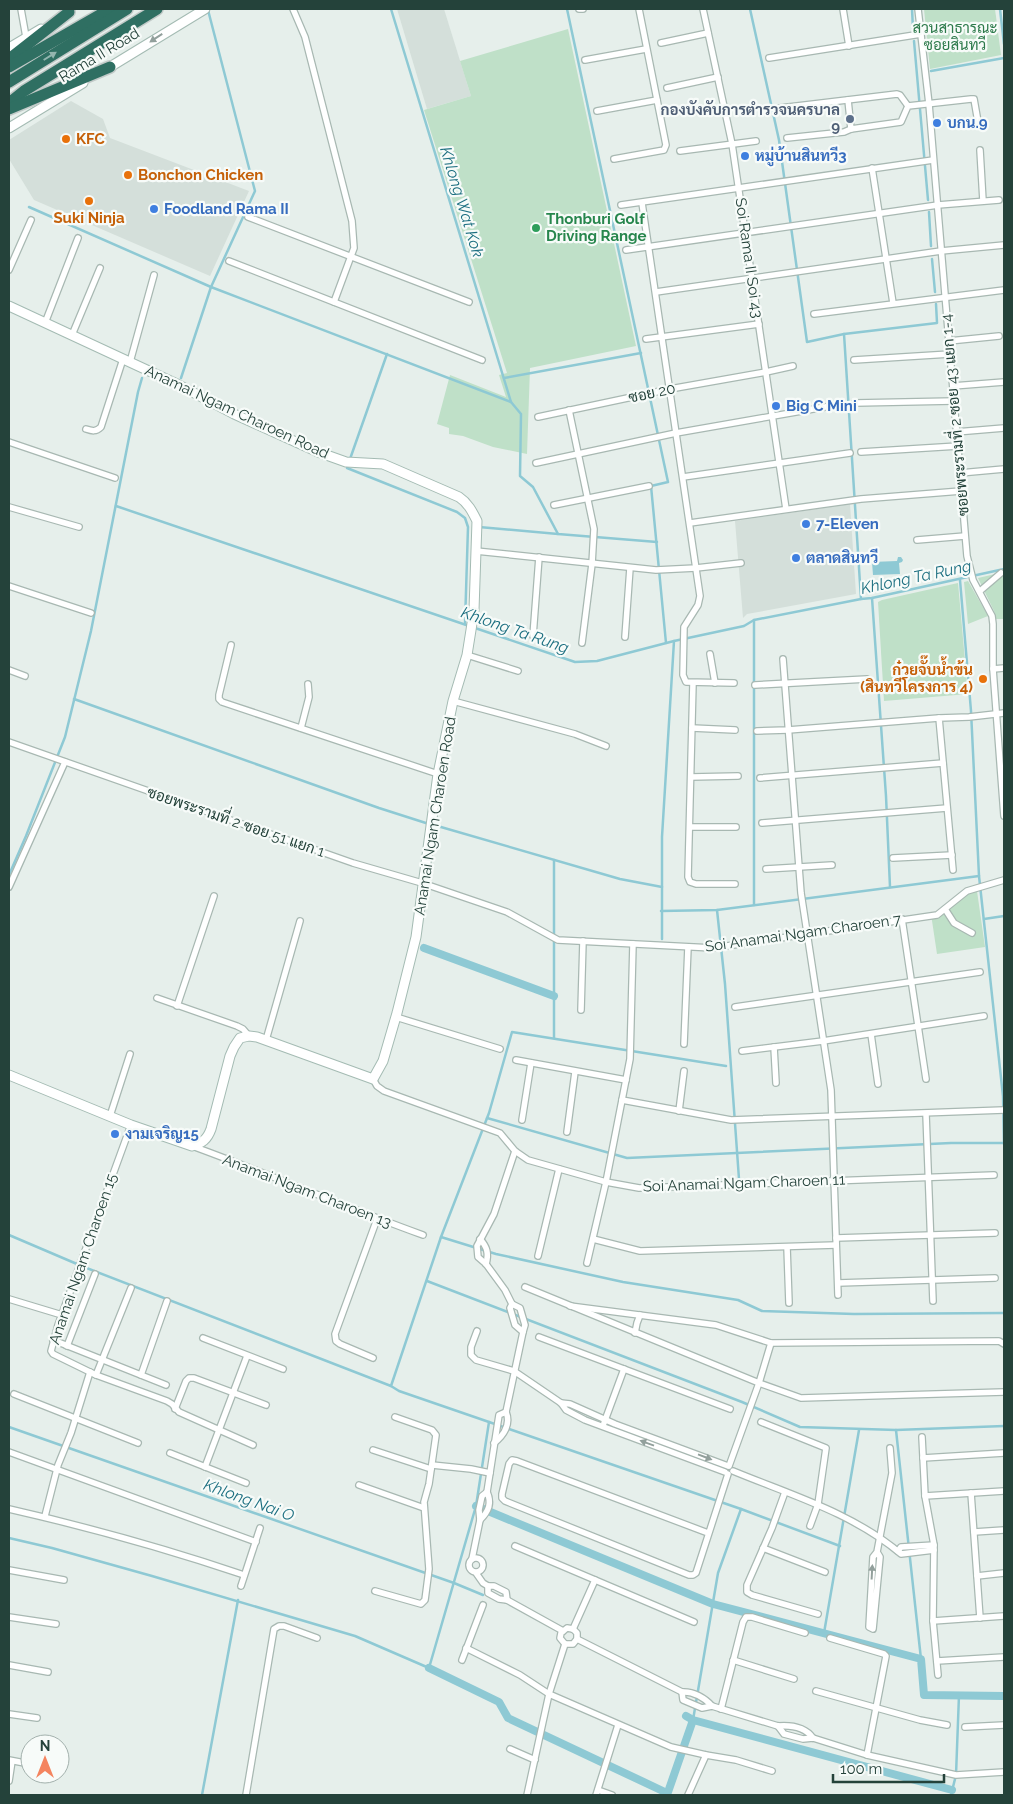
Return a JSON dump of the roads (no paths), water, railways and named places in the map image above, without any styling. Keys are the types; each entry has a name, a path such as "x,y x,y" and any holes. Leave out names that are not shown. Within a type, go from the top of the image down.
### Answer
{"highway":[{"path":"9,67 110,9"},
{"path":"9,82 127,9"},
{"name":"Rama II Road","path":"9,101 156,9"},
{"path":"9,58 71,10"},
{"path":"9,109 110,66"}],"street":[{"path":"21,9 26,37"},
{"path":"293,9 305,37 352,221 354,248 334,302"},
{"path":"614,159 664,150 666,148 639,9"},
{"name":"Soi Rama II Soi 43","path":"703,9 732,144 786,509"},
{"path":"843,9 849,46"},
{"name":"ซอยพระรามที่ 2 ซอย 43 แยก 1-4","path":"918,9 929,104 965,536 973,580 992,616 994,624 993,669 1002,759 1004,816"},
{"path":"9,48 71,10"},
{"name":"Rama II Road","path":"9,128 201,11"},
{"path":"661,42 708,33"},
{"path":"769,58 921,34"},
{"path":"585,60 646,49"},
{"path":"667,88 718,77"},
{"path":"780,108 897,94 908,106"},
{"path":"908,106 974,99 978,122"},
{"path":"597,111 657,100"},
{"path":"848,100 852,129"},
{"path":"787,138 844,132 852,129 901,122 908,106"},
{"path":"680,151 756,141"},
{"path":"980,150 983,201"},
{"path":"621,205 933,160"},
{"path":"872,168 893,303"},
{"path":"626,250 938,205 999,200"},
{"path":"642,203 700,600 684,631 683,675 686,682 734,683"},
{"path":"248,217 469,302"},
{"path":"9,270 31,220"},
{"path":"45,323 78,238"},
{"path":"656,292 941,251 1004,245"},
{"path":"229,261 482,360"},
{"path":"72,335 100,268"},
{"path":"86,429 93,431 101,427 127,360 154,275"},
{"path":"814,314 1004,290"},
{"name":"Anamai Ngam Charoen Road","path":"9,306 127,360 234,414 318,452 346,462 383,464 459,496 471,508 477,521 472,626 467,655 453,701 438,774 416,937 383,1061 373,1078"},
{"path":"646,339 759,324"},
{"path":"949,341 999,336"},
{"path":"854,360 950,354"},
{"name":"ซอย 20","path":"538,417 644,394 793,366"},
{"path":"953,386 1004,382"},
{"path":"855,403 954,401"},
{"path":"536,463 676,433 842,404"},
{"path":"569,410 594,529 592,564 582,643"},
{"path":"956,432 1004,428"},
{"path":"9,442 114,478"},
{"path":"861,452 958,446"},
{"path":"683,477 850,453"},
{"path":"960,472 1004,469"},
{"path":"554,505 649,486"},
{"path":"690,523 861,499 961,491"},
{"path":"9,507 79,526"},
{"path":"917,540 965,536"},
{"path":"476,551 656,570 741,563"},
{"path":"533,636 539,557"},
{"path":"625,637 630,568"},
{"path":"980,592 1001,573"},
{"path":"9,586 91,613"},
{"path":"231,645 219,700 222,702 438,774"},
{"path":"710,654 715,683"},
{"path":"467,655 518,671"},
{"path":"783,659 798,867 833,1117 838,1294"},
{"path":"993,669 1004,668"},
{"path":"9,670 25,676"},
{"path":"755,686 867,678"},
{"path":"693,683 688,877 690,882 696,884 735,884"},
{"path":"301,728 309,697 308,684"},
{"path":"453,701 575,734 606,746"},
{"path":"756,731 1004,713"},
{"path":"939,718 953,870"},
{"path":"692,728 735,730"},
{"name":"ซอยพระรามที่ 2 ซอย 51 แยก 1","path":"9,742 353,863 422,883"},
{"path":"9,887 63,761"},
{"path":"760,778 943,763"},
{"path":"691,777 738,776"},
{"path":"762,823 795,822 947,808"},
{"path":"690,826 736,826"},
{"path":"893,858 952,854"},
{"path":"766,869 832,866"},
{"name":"Soi Anamai Ngam Charoen 7","path":"422,883 506,912 558,940 713,948 937,915 962,894 974,888 1004,880"},
{"path":"177,1006 214,896"},
{"path":"945,909 954,923 972,933"},
{"path":"902,919 926,1078"},
{"path":"266,1040 300,921"},
{"path":"581,1010 583,941"},
{"path":"587,1263 606,1182 630,1059 633,944"},
{"path":"684,1044 688,946"},
{"path":"735,1007 980,972"},
{"path":"156,998 237,1026 243,1029 248,1036"},
{"path":"396,1016 500,1049"},
{"path":"742,1051 823,1041 984,1016"},
{"path":"871,1034 878,1084"},
{"path":"9,1076 131,1125 192,1146 200,1144 207,1139 211,1130 234,1047 240,1038 248,1036 266,1040 373,1078"},
{"path":"774,1047 776,1083"},
{"path":"110,1116 130,1054"},
{"path":"516,1060 626,1080"},
{"path":"522,1120 531,1063"},
{"path":"679,1111 684,1071"},
{"path":"567,1132 575,1072"},
{"name":"Soi Anamai Ngam Charoen 11","path":"373,1078 377,1086 384,1091 480,1124 500,1133 515,1151 528,1160 606,1182 639,1188 994,1175"},
{"path":"622,1100 731,1120 1004,1110"},
{"path":"926,1114 933,1301"},
{"name":"Anamai Ngam Charoen 15","path":"131,1125 50,1351 93,1373 167,1401 175,1409 254,1445"},
{"name":"Anamai Ngam Charoen 13","path":"192,1146 377,1219 423,1235"},
{"path":"515,1151 494,1214 477,1246 478,1257 486,1264 505,1290 515,1325 523,1332"},
{"path":"538,1256 559,1169"},
{"path":"373,1358 340,1344 336,1341 336,1334 377,1219"},
{"path":"836,1238 995,1233"},
{"path":"480,1238 487,1247 488,1256 486,1264"},
{"path":"593,1239 640,1251 836,1245"},
{"path":"787,1247 789,1303"},
{"path":"67,1346 95,1274"},
{"path":"838,1283 995,1278"},
{"path":"44,1516 56,1470 93,1373 102,1359 131,1288"},
{"path":"525,1288 635,1334 801,1398 1004,1392"},
{"path":"9,1299 62,1315"},
{"path":"142,1375 167,1301"},
{"path":"494,1443 504,1436 514,1371 525,1325 520,1308 511,1306"},
{"path":"570,1306 725,1327 771,1343 999,1342 1004,1344"},
{"path":"635,1334 636,1323 640,1315"},
{"path":"477,1331 471,1347 471,1354 476,1360 514,1371 561,1403 566,1410 602,1427 673,1453 729,1470"},
{"path":"539,1337 730,1409"},
{"path":"203,1338 283,1369"},
{"path":"53,1340 166,1385"},
{"path":"708,1533 517,1461 512,1460 509,1464 502,1494 502,1498 505,1501 693,1575 696,1573 771,1343"},
{"path":"205,1467 247,1356"},
{"path":"602,1427 624,1369"},
{"path":"175,1409 189,1378 194,1378 266,1405"},
{"path":"14,1394 138,1443"},
{"path":"561,1403 570,1404 729,1470 818,1504 854,1521 900,1551 913,1554 934,1548"},
{"path":"507,1415 499,1415 487,1472 487,1492 482,1496 479,1510 480,1520 472,1559 469,1563 469,1568 476,1573 483,1583 506,1592 507,1600"},
{"path":"375,1591 421,1604 425,1600 429,1569 424,1508 436,1435 434,1431 394,1417"},
{"path":"761,1422 826,1448 818,1504 810,1526"},
{"path":"922,1437 925,1496 934,1548 934,1621 938,1675"},
{"path":"673,1453 675,1446"},
{"path":"877,1552 880,1557 874,1629 869,1627 873,1557 877,1552 892,1473 890,1448"},
{"path":"373,1450 431,1467 471,1469 487,1472"},
{"path":"9,1452 256,1542"},
{"path":"170,1453 246,1482"},
{"path":"923,1458 1004,1453"},
{"path":"359,1485 424,1508"},
{"path":"925,1496 1004,1491"},
{"path":"785,1492 772,1528 747,1585 747,1592 818,1614"},
{"path":"971,1493 980,1618"},
{"path":"9,1508 44,1516 244,1575"},
{"path":"241,1586 260,1528"},
{"path":"974,1532 1004,1530"},
{"path":"515,1546 694,1622"},
{"path":"900,1551 911,1547 934,1548"},
{"path":"763,1548 825,1572"},
{"path":"472,1559 478,1558 482,1562 483,1568 476,1573"},
{"path":"9,1570 64,1580"},
{"path":"977,1576 1004,1573"},
{"path":"572,1629 595,1580"},
{"path":"488,1586 488,1594 507,1600 562,1631"},
{"path":"462,1660 483,1605"},
{"path":"934,1621 1004,1616"},
{"path":"9,1617 56,1624"},
{"path":"721,1709 743,1622 746,1617 752,1617 805,1633"},
{"path":"246,1795 274,1629 284,1626 317,1638"},
{"path":"567,1628 572,1629 577,1634 577,1640 573,1644 565,1644 560,1638 562,1631 567,1628"},
{"path":"830,1638 886,1656 867,1755"},
{"path":"577,1640 682,1692 706,1699 712,1706"},
{"path":"526,1795 550,1694 565,1644"},
{"path":"466,1648 520,1675 550,1694 671,1747 706,1756 736,1760 772,1771"},
{"path":"937,1661 1004,1657"},
{"path":"733,1660 794,1679"},
{"path":"9,1665 48,1672"},
{"path":"816,1691 876,1706 920,1720 947,1725"},
{"path":"682,1692 683,1700 700,1707 712,1706 778,1726 788,1725 808,1732 813,1738"},
{"path":"9,1714 37,1718"},
{"path":"612,1795 597,1793 618,1725"},
{"path":"965,1727 1004,1725"},
{"path":"778,1726 784,1734 803,1739 813,1738 867,1755 956,1775 1004,1772"},
{"path":"510,1749 535,1760"},
{"path":"689,1795 706,1756"},
{"path":"9,1781 10,1761"}],"water":[{"path":"898,557 901,557 903,560 899,563 900,574 873,575 872,562 897,561"}],"waterway":[{"name":"Khlong Wat Kok","path":"391,9 511,402"},
{"path":"567,9 668,482 651,486 666,643"},
{"path":"750,9 779,140 807,342 844,334 937,323 936,304"},
{"path":"912,9 913,29"},
{"path":"1000,9 1004,44"},
{"path":"181,378 211,287 255,191 208,10"},
{"path":"914,41 928,200"},
{"path":"931,71 1004,58"},
{"path":"29,207 211,287 511,402 521,414 520,476 533,487 558,534 657,542"},
{"path":"929,212 931,246"},
{"path":"932,259 935,292"},
{"path":"844,334 861,599"},
{"path":"504,378 641,353"},
{"path":"350,459 387,354"},
{"path":"9,875 65,737 91,631 142,378"},
{"path":"348,464 347,468 457,512 465,518 468,527 465,624"},
{"name":"Khlong Ta Rung","path":"116,506 575,662 597,661 674,641 744,626 754,620 872,598 1004,569"},
{"path":"479,527 558,534"},
{"path":"960,580 971,711 979,876 1003,1096 1004,1144"},
{"path":"872,598 886,796 890,887"},
{"path":"754,620 754,905"},
{"path":"662,939 662,837 674,641"},
{"path":"74,699 379,808 429,824"},
{"path":"434,825 620,879 662,887"},
{"path":"554,860 554,1038"},
{"path":"661,911 717,910 979,876"},
{"path":"717,910 725,984 739,1179"},
{"path":"984,919 1004,916"},
{"path":"424,948 554,996"},
{"path":"9,1538 152,1576 355,1636 429,1668 476,1506 489,1422 399,1391 391,1386 441,1237 489,1113 512,1032 726,1066"},
{"path":"487,1118 627,1158 951,1143 1004,1143"},
{"path":"9,1235 84,1267 391,1386"},
{"path":"441,1237 496,1254 623,1282 738,1300 762,1311 854,1314 1004,1313"},
{"path":"427,1281 742,1402 800,1427 896,1430 1004,1426"},
{"path":"489,1422 741,1509"},
{"name":"Khlong Nai O","path":"9,1427 454,1583 483,1595"},
{"path":"824,1633 859,1430"},
{"path":"896,1430 921,1659"},
{"path":"476,1506 713,1604 921,1659 924,1695 1004,1696"},
{"path":"693,1720 718,1573 741,1509 840,1546"},
{"path":"202,1795 238,1600"},
{"path":"429,1668 499,1702 508,1718 667,1793"},
{"path":"951,1795 956,1775 959,1695"},
{"path":"686,1716 693,1720 952,1790"},
{"path":"667,1795 693,1720"}],"place":[{"name":"กองบังคับการตำรวจนครบาล 9","path":"850,119"},
{"name":"บกน.9","path":"937,123"},
{"name":"KFC","path":"66,139"},
{"name":"หมู่บ้านสินทวี3","path":"745,156"},
{"name":"Bonchon Chicken","path":"128,175"},
{"name":"Suki Ninja","path":"89,201"},
{"name":"Foodland Rama II","path":"154,209"},
{"name":"Thonburi Golf Driving Range","path":"536,228"},
{"name":"Big C Mini","path":"776,406"},
{"name":"7-Eleven","path":"806,524"},
{"name":"ตลาดสินทวี","path":"796,558"},
{"name":"ก๋วยจั๊บน้ำข้น (สินทวีโครงการ 4)","path":"983,679"},
{"name":"งามเจริญ15","path":"115,1134"}],"park label":[{"name":"สวนสาธารณะ ซอยสินทวี","path":"955,36"}]}
